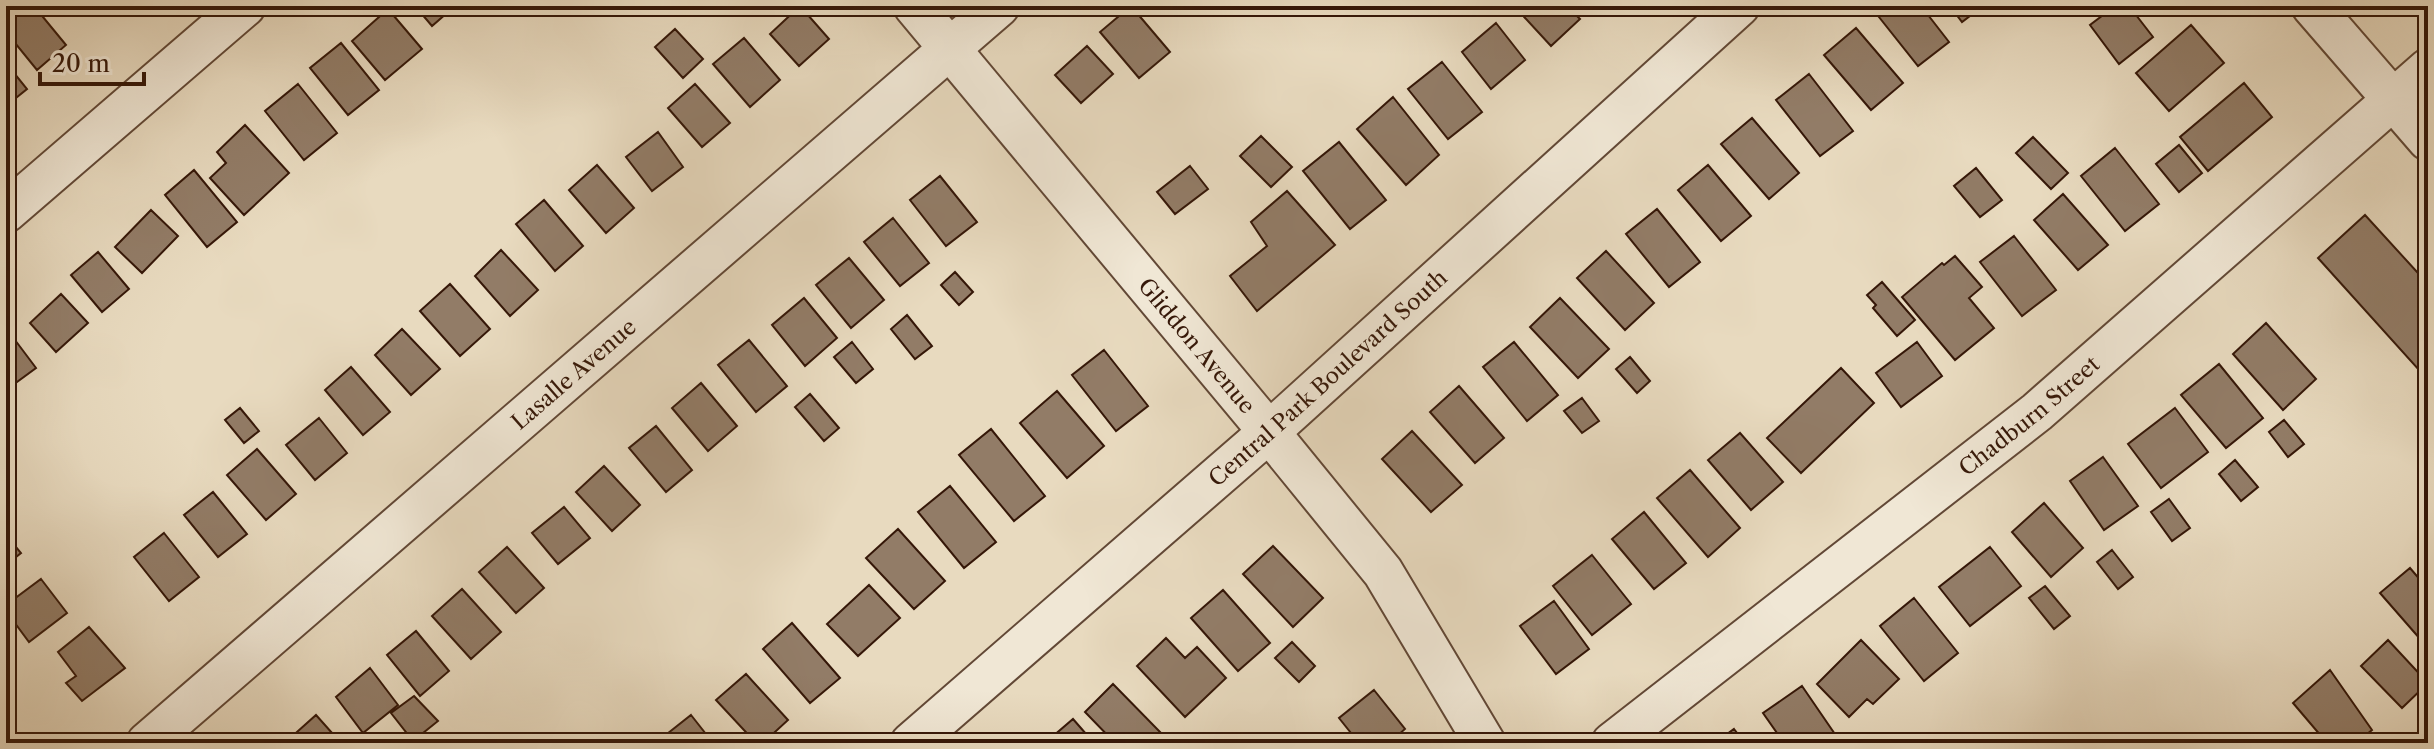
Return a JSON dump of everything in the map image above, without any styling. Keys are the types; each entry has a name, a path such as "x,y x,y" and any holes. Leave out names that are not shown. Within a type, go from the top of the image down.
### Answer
{"street":[{"path":"6,212 245,6"},
{"name":"Gliddon Avenue","path":"914,6 1383,572 1485,743"},
{"name":"Lasalle Avenue","path":"147,743 999,6"},
{"name":"Central Park Boulevard South","path":"911,743 1269,432 1739,6"},
{"path":"2312,6 2428,140"},
{"name":"Chadburn Street","path":"1612,743 2037,412 2428,69"}],"building":[{"path":"20,6 34,6 66,45 37,70 6,32 6,17"},
{"path":"415,6 455,6 432,26"},
{"path":"800,6 829,39 799,66 770,34"},
{"path":"1131,6 1170,52 1139,78 1100,32"},
{"path":"1514,6 1567,6 1580,19 1551,46"},
{"path":"1883,6 1921,6 1949,42 1918,66 1875,12"},
{"path":"1950,6 1983,6 1962,22"},
{"path":"2115,6 2129,6 2153,37 2119,64 2090,25"},
{"path":"388,9 422,49 385,80 352,41"},
{"path":"1496,23 1525,60 1491,89 1462,52"},
{"path":"2191,25 2224,63 2169,111 2136,73"},
{"path":"1856,28 1903,83 1871,110 1824,55"},
{"path":"675,29 703,59 683,78 655,47"},
{"path":"744,38 780,80 750,107 713,64"},
{"path":"341,43 379,90 348,115 310,68"},
{"path":"1087,46 1113,74 1081,103 1055,75"},
{"path":"1442,62 1482,112 1448,139 1408,89"},
{"path":"6,63 27,89 6,106"},
{"path":"1809,74 1853,131 1820,156 1776,100"},
{"path":"2244,83 2272,117 2208,171 2180,137"},
{"path":"298,84 337,133 304,160 265,111"},
{"path":"695,84 730,123 702,147 668,108"},
{"path":"1393,97 1439,155 1406,185 1357,129"},
{"path":"1752,118 1799,173 1769,199 1721,144"},
{"path":"245,125 289,173 244,215 210,178 226,163 217,152"},
{"path":"658,132 683,167 652,191 626,157"},
{"path":"1261,136 1292,167 1271,187 1240,156"},
{"path":"2033,137 2068,173 2051,189 2016,153"},
{"path":"1339,142 1386,200 1350,229 1303,171"},
{"path":"2179,145 2202,173 2179,192 2156,164"},
{"path":"2115,148 2159,204 2125,231 2081,176"},
{"path":"597,165 634,208 606,233 569,190"},
{"path":"1708,165 1751,216 1721,241 1678,190"},
{"path":"1190,166 1208,189 1175,214 1157,192"},
{"path":"1976,168 2002,200 1980,217 1954,186"},
{"path":"194,170 237,222 207,247 165,195"},
{"path":"940,176 977,222 946,246 910,200"},
{"path":"1287,191 1335,245 1257,311 1230,276 1267,246 1251,222"},
{"path":"2063,194 2108,245 2078,270 2034,220"},
{"path":"544,200 583,246 555,271 516,224"},
{"path":"1657,209 1700,262 1669,287 1626,234"},
{"path":"151,210 178,236 142,273 115,247"},
{"path":"2365,215 2428,284 2428,380 2318,258"},
{"path":"893,218 929,263 900,286 864,242"},
{"path":"2014,236 2056,290 2022,316 1980,262"},
{"path":"501,250 538,290 510,316 475,276"},
{"path":"1606,251 1654,303 1625,330 1577,278"},
{"path":"98,252 129,289 102,312 71,275"},
{"path":"1955,256 1982,287 1969,298 1994,328 1955,360 1902,297 1942,263 1944,265"},
{"path":"849,258 884,300 851,328 816,285"},
{"path":"955,272 973,292 959,305 941,285"},
{"path":"1882,282 1915,320 1897,336 1873,308 1876,305 1867,295"},
{"path":"450,284 490,329 460,356 420,311"},
{"path":"61,294 88,323 56,352 30,323"},
{"path":"804,298 837,338 805,366 772,325"},
{"path":"1560,298 1609,349 1578,378 1530,327"},
{"path":"907,315 932,346 915,359 891,329"},
{"path":"2266,323 2316,379 2283,410 2233,354"},
{"path":"402,329 440,369 411,395 375,355"},
{"path":"12,336 36,368 6,390 6,340"},
{"path":"749,340 787,386 756,412 718,365"},
{"path":"852,342 873,369 856,383 834,357"},
{"path":"1514,342 1558,395 1527,421 1483,367"},
{"path":"1917,342 1942,376 1901,407 1876,373"},
{"path":"1104,350 1148,406 1116,431 1072,375"},
{"path":"1630,357 1650,381 1637,393 1616,369"},
{"path":"2219,364 2263,418 2226,448 2181,395"},
{"path":"351,367 390,412 363,435 325,390"},
{"path":"1841,368 1874,403 1801,473 1767,438"},
{"path":"701,383 737,426 708,451 672,408"},
{"path":"1459,386 1504,438 1475,463 1430,412"},
{"path":"1057,391 1104,446 1067,478 1020,423"},
{"path":"810,394 839,428 824,441 795,407"},
{"path":"1582,398 1599,421 1582,433 1564,411"},
{"path":"240,408 259,431 244,443 225,420"},
{"path":"2175,408 2208,452 2161,488 2128,444"},
{"path":"319,418 347,453 315,480 286,445"},
{"path":"2284,420 2304,444 2288,457 2269,432"},
{"path":"656,426 692,470 666,492 629,448"},
{"path":"991,429 1045,496 1014,521 959,455"},
{"path":"1412,431 1462,485 1431,512 1382,459"},
{"path":"1740,433 1783,482 1751,510 1708,460"},
{"path":"257,449 296,494 266,520 227,475"},
{"path":"2103,457 2138,506 2104,530 2070,481"},
{"path":"2235,460 2258,487 2241,501 2219,474"},
{"path":"604,466 640,505 612,531 576,492"},
{"path":"1690,470 1740,528 1708,557 1657,498"},
{"path":"950,486 996,542 964,568 918,512"},
{"path":"213,492 247,534 218,557 184,515"},
{"path":"2169,499 2190,528 2172,541 2151,512"},
{"path":"2044,503 2083,548 2051,577 2012,532"},
{"path":"564,507 590,538 558,564 532,533"},
{"path":"1644,512 1686,563 1654,589 1612,539"},
{"path":"898,529 945,581 914,609 866,558"},
{"path":"164,533 199,577 169,601 134,557"},
{"path":"6,535 21,553 6,565"},
{"path":"1273,546 1323,598 1293,627 1243,574"},
{"path":"507,547 544,588 516,613 479,572"},
{"path":"1990,547 2021,586 1970,626 1939,587"},
{"path":"2112,550 2133,577 2118,589 2097,562"},
{"path":"1592,555 1631,604 1592,635 1553,586"},
{"path":"2410,568 2428,589 2428,648 2380,593"},
{"path":"41,579 67,613 29,642 6,611 6,605"},
{"path":"869,585 900,618 858,656 827,624"},
{"path":"2045,586 2070,616 2054,629 2029,598"},
{"path":"462,589 501,632 471,659 432,616"},
{"path":"1223,590 1270,643 1238,671 1191,618"},
{"path":"1914,598 1958,653 1924,681 1880,626"},
{"path":"1554,601 1589,649 1556,674 1520,626"},
{"path":"792,623 840,678 810,703 763,649"},
{"path":"89,627 125,668 82,701 66,683 76,676 58,652"},
{"path":"416,631 449,671 420,696 387,655"},
{"path":"1166,638 1185,658 1197,647 1226,678 1185,717 1137,666"},
{"path":"1861,640 1899,679 1873,704 1867,699 1849,717 1817,684"},
{"path":"2388,640 2428,683 2402,708 2361,666"},
{"path":"1292,642 1315,666 1299,682 1275,658"},
{"path":"370,668 398,705 363,733 336,697"},
{"path":"2330,670 2372,730 2356,743 2327,743 2293,703"},
{"path":"746,674 788,720 763,743 756,743 716,700"},
{"path":"1113,684 1162,734 1153,743 1115,743 1085,712"},
{"path":"1802,686 1839,740 1835,743 1784,743 1763,713"},
{"path":"1374,690 1405,729 1389,743 1359,743 1339,718"},
{"path":"414,696 438,721 413,741 391,713"},
{"path":"316,715 341,743 291,743 288,740"},
{"path":"691,715 713,743 658,741"},
{"path":"1073,719 1094,743 1045,743"},
{"path":"1734,729 1745,743 1715,743"}]}
